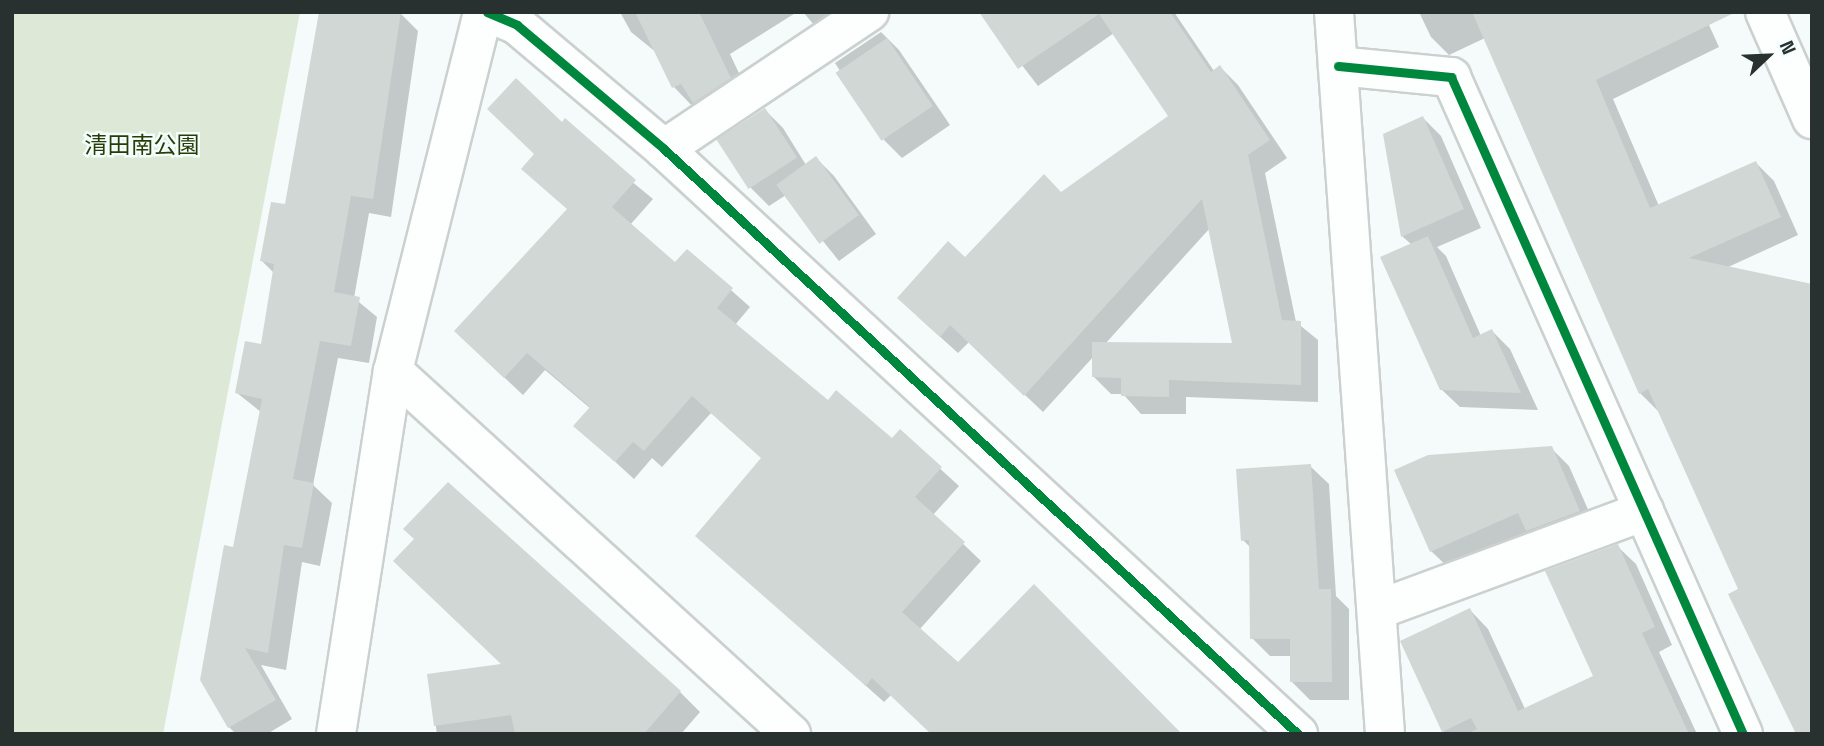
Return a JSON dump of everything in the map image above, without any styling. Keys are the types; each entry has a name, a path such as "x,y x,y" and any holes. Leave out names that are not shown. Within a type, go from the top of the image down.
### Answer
{"street":[{"path":"337,734 393,371 485,12 517,25 664,149 1298,734"},
{"path":"664,149 869,12"},
{"path":"1334,12 1385,734"},
{"path":"1765,12 1812,119"},
{"path":"1338,66 1451,77 1743,734"},
{"path":"393,371 791,734"},
{"path":"1377,610 1644,511"}],"green space":[{"name":"清田南公園","path":"12,12 300,12 163,734 12,734"}],"building":[{"path":"319,12 401,12 373,199 351,196 334,292 360,297 351,346 320,341 293,479 314,483 302,548 284,545 268,653 245,648 276,700 228,728 200,680 224,545 233,547 262,399 235,393 245,341 261,344 274,264 260,261 271,202 285,204"},
{"path":"635,12 699,12 731,78 693,103 681,84 672,88"},
{"path":"979,12 1170,12 1211,72 1220,65 1270,140 1248,155 1282,320 1301,321 1301,385 1169,380 1169,397 1121,396 1121,378 1092,377 1092,342 1232,343 1202,199 1024,396 950,325 940,337 897,298 948,241 965,257 1044,174 1061,192 1168,116 1099,14 1018,69"},
{"path":"1472,12 1736,12 1596,80 1650,208 1756,161 1781,217 1689,258 1812,284 1812,734 1796,734 1728,594 1738,589 1648,389 1639,394"},
{"path":"887,38 933,106 881,141 836,73"},
{"path":"516,78 562,122 565,118 636,180 612,207 675,262 687,249 733,288 717,308 828,400 836,390 892,438 900,429 942,467 915,497 965,542 902,612 958,662 1034,584 1182,734 931,734 872,678 866,686 695,536 761,458 692,396 644,451 633,442 615,462 573,426 590,407 527,353 504,378 454,331 567,209 521,169 534,154 487,109"},
{"path":"765,108 797,157 748,189 716,140"},
{"path":"1423,116 1464,209 1401,237 1383,134"},
{"path":"816,156 859,215 819,244 776,185"},
{"path":"1428,236 1473,338 1492,329 1521,393 1440,390 1380,257"},
{"path":"1552,446 1580,511 1526,531 1518,513 1430,552 1394,470 1428,455"},
{"path":"1311,464 1319,589 1331,589 1332,682 1290,682 1290,639 1250,639 1249,540 1241,541 1236,469"},
{"path":"448,482 681,691 644,734 515,734 511,715 434,726 427,674 501,664 393,561 414,539 403,529"},
{"path":"1618,544 1655,627 1642,633 1689,734 1466,734 1477,729 1471,718 1442,732 1400,641 1470,608 1518,711 1593,676 1545,571"}],"cycle path":[{"path":"487,12 517,25 664,149 1298,734"},
{"path":"1338,66 1451,77 1743,734"}]}
